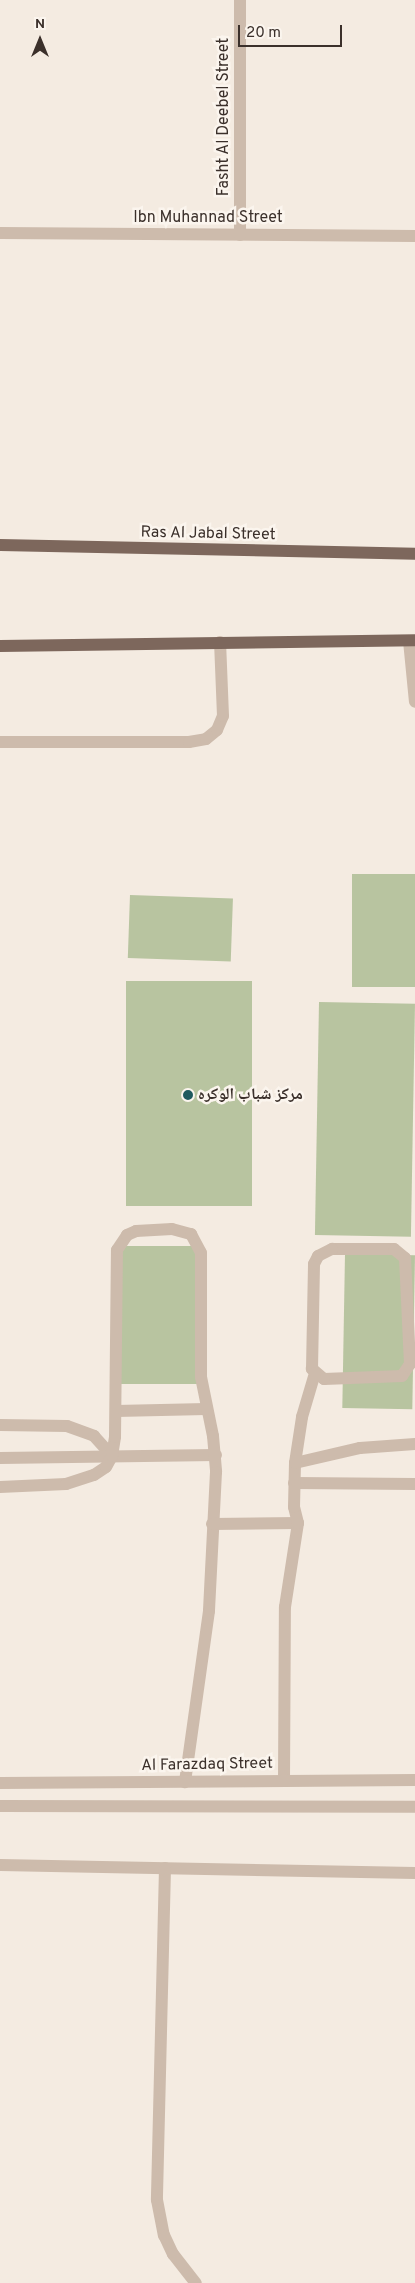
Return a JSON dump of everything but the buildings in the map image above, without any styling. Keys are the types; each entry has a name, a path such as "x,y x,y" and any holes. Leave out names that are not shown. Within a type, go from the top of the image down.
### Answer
{"main road":[{"name":"Ras Al Jabal Street","path":"0,545 415,554"},
{"path":"0,646 412,640"}],"street":[{"name":"Fasht Al Deebel Street","path":"240,0 240,235"},
{"name":"Ibn Muhannad Street","path":"0,233 415,236"},
{"path":"412,640 415,702"},
{"path":"0,742 189,742 206,740 217,730 223,716 220,642"},
{"path":"0,1486 48,1486 79,1481 106,1467 112,1456 116,1411 117,1250 121,1241 136,1231 172,1229 191,1234 201,1253 201,1377 216,1455 206,1640 184,1782"},
{"path":"284,1780 285,1607 298,1523 294,1507 295,1463 302,1417 315,1373 312,1369 313,1272 318,1256 332,1249 387,1249 400,1252 407,1265 410,1355 407,1372 393,1378 324,1379 315,1373"},
{"path":"116,1411 206,1409"},
{"path":"0,1425 67,1426 94,1436 112,1456"},
{"path":"295,1463 360,1448 415,1444"},
{"path":"0,1458 216,1455"},
{"path":"294,1483 415,1484"},
{"path":"212,1524 298,1523"},
{"name":"Al Farazdaq Street","path":"0,1782 415,1780"},
{"path":"0,1806 415,1807"},
{"path":"0,1866 415,1873"},
{"path":"165,1868 157,2200 164,2235 172,2254 196,2283"}],"green space":[{"path":"352,874 415,874 415,987 352,987"},
{"path":"130,895 233,899 231,962 128,958"},
{"path":"126,981 252,981 252,1206 126,1206"},
{"path":"319,1002 415,1004 411,1237 315,1235"},
{"path":"121,1246 198,1246 198,1384 121,1384"},
{"path":"345,1254 415,1255 412,1409 342,1408"}],"place":[{"name":"مركز شباب الوكره","path":"188,1095"}]}
